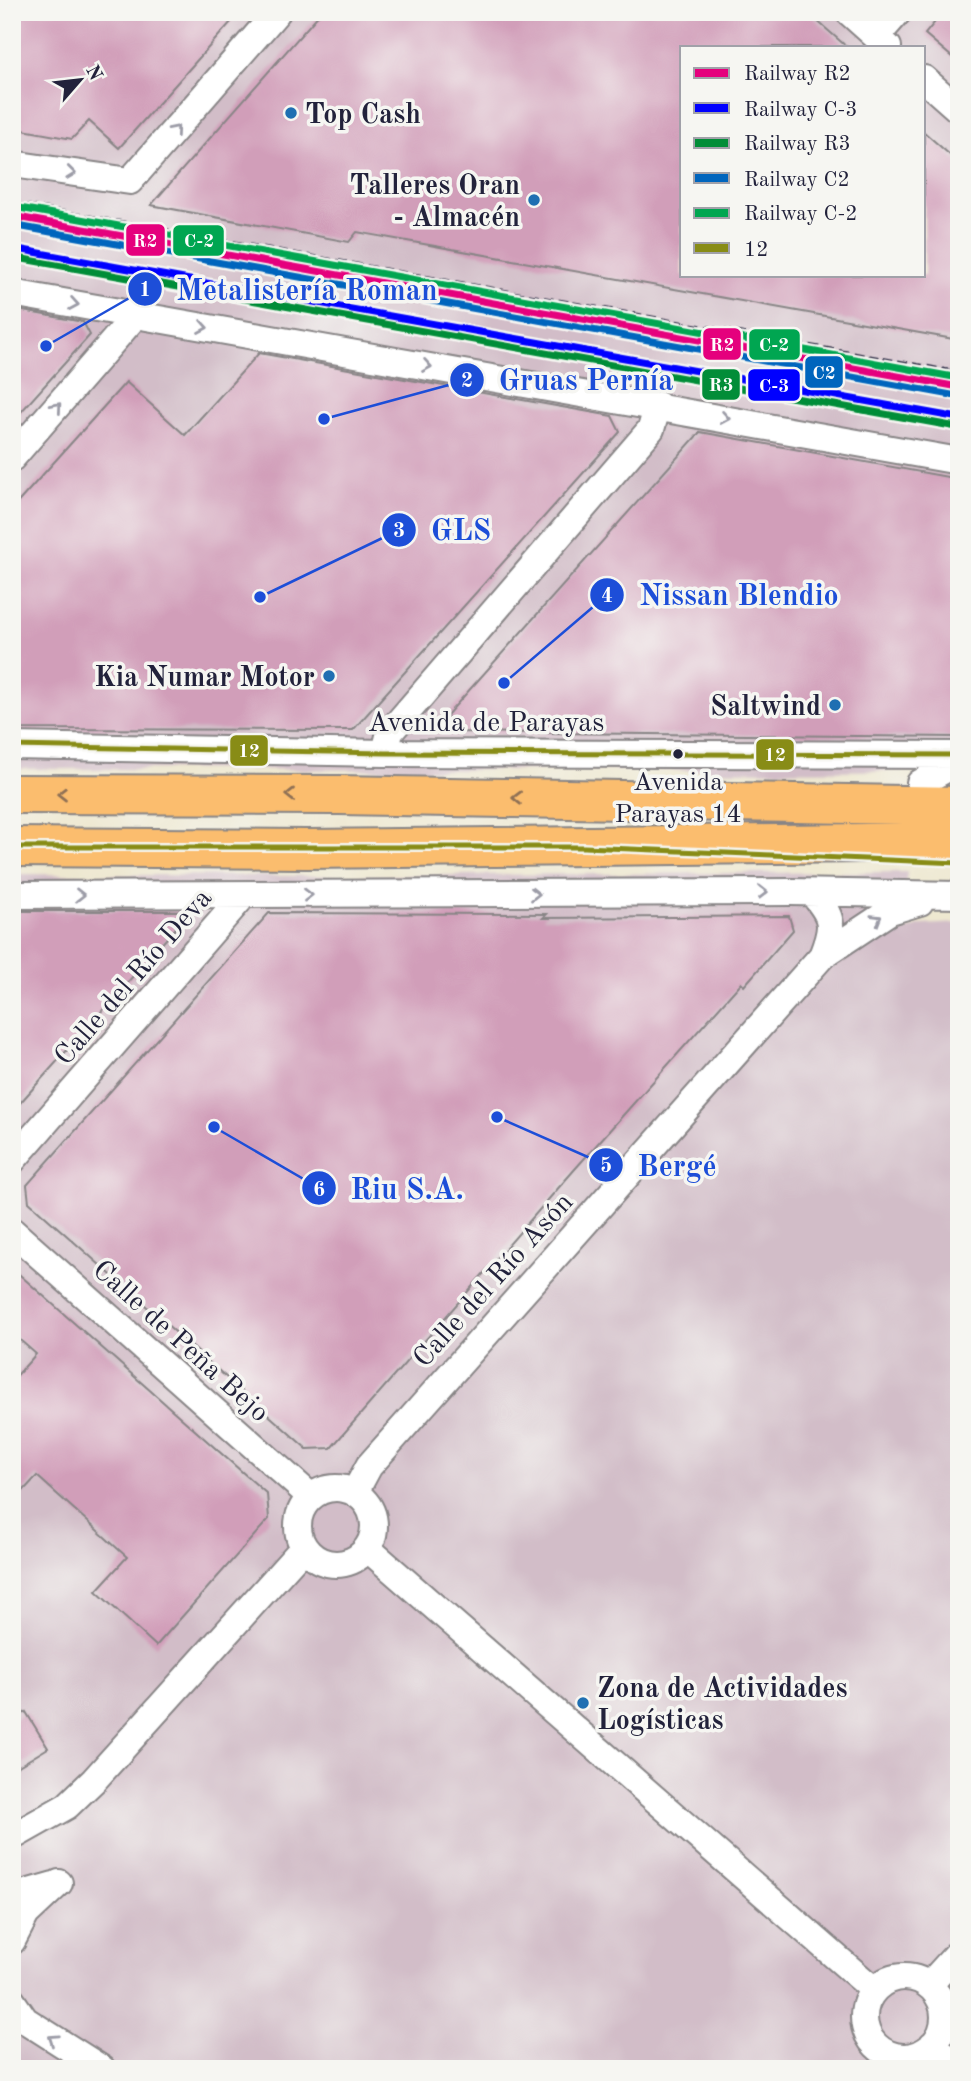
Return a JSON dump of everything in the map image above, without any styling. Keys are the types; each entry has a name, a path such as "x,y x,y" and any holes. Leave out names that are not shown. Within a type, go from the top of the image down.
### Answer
{"highway":[{"path":"585,800 806,781 959,784"},
{"path":"12,794 959,806"},
{"path":"12,847 584,847 959,842"},
{"path":"584,847 959,863"}],"street":[{"path":"12,164 131,181 277,12"},
{"path":"849,12 883,42 898,12"},
{"path":"926,81 959,110"},
{"path":"12,293 658,405 959,461"},
{"path":"12,458 135,316"},
{"path":"385,753 390,732 651,429 658,405"},
{"name":"Avenida de Parayas","path":"12,746 385,753 959,755"},
{"path":"920,783 959,762"},
{"name":"Calle del Río Asón","path":"812,893 824,907 831,922 831,934 822,956"},
{"path":"12,895 949,895"},
{"name":"Calle del Río Asón","path":"355,1492 369,1466 822,956 890,911 949,895"},
{"name":"Calle del Río Deva","path":"12,1161 243,896"},
{"name":"Calle de Peña Bejo","path":"12,1231 310,1496"},
{"path":"334,1487 355,1492 370,1507 374,1521 373,1535 367,1548 356,1559 339,1564 323,1562 304,1547 297,1525 299,1512 310,1496 334,1487"},
{"path":"13,1837 66,1806 94,1780 304,1547"},
{"path":"367,1548 874,1990"},
{"path":"12,1897 59,1884 26,1914 12,1941"},
{"path":"929,1985 959,1952"},
{"path":"898,1977 912,1978 929,1985 944,2010 943,2024 932,2045 923,2052 901,2057 888,2054 873,2042 866,2030 864,2015 874,1990 898,1977"},
{"path":"12,2001 25,2021 102,2069"},
{"path":"932,2045 959,2067"}],"shaded area":[{"path":"12,12 959,12 959,771 12,769"},
{"path":"907,872 899,933 920,925 959,923 959,2069 12,2069 12,874 272,876"}],"building":[{"path":"12,12 240,12 119,148 89,121 72,139 12,128"},
{"path":"321,12 807,12 846,46 680,46 680,276 926,276 926,134 959,163 959,340 357,232 349,242 151,205"},
{"path":"943,12 959,12 959,63 925,34"},
{"path":"12,309 83,322 90,335 12,422"},
{"path":"259,353 612,416 620,432 353,730 12,729 12,509 126,382 185,435"},
{"path":"700,432 959,479 959,737 453,732 447,715"},
{"path":"12,911 191,911 12,1112"},
{"path":"269,913 547,914 543,918 789,916 793,930 744,986 741,983 575,1169 331,1448 307,1449 29,1202 27,1185"},
{"path":"12,1268 267,1494 269,1519 156,1646 96,1591 127,1557 37,1476 12,1503 12,1381 36,1354 12,1333"},
{"path":"26,1712 48,1748 12,1770 12,1721"}],"railway":[{"path":"12,203 959,373"}],"rail line":[{"name":"C-2","path":"14,207 959,378"},
{"name":"R2","path":"12,216 959,387"},
{"name":"C2","path":"12,225 957,396"},
{"name":"C-3","path":"12,248 959,418"},
{"name":"R3","path":"12,257 957,427"}],"transit line":[{"name":"12","path":"12,746 385,753 959,755"},
{"name":"12","path":"12,847 584,847 959,863"}],"place":[{"name":"Top Cash","path":"291,113"},
{"name":"Talleres Oran - Almacén","path":"534,200"},
{"name":"Metalistería Roman","path":"46,346"},
{"name":"Gruas Pernía","path":"324,419"},
{"name":"GLS","path":"260,597"},
{"name":"Kia Numar Motor","path":"329,676"},
{"name":"Nissan Blendio","path":"504,683"},
{"name":"Saltwind","path":"835,705"},
{"name":"Avenida Parayas 14","path":"678,754"},
{"name":"Bergé","path":"497,1117"},
{"name":"Riu S.A.","path":"214,1127"},
{"name":"Zona de Actividades Logísticas","path":"583,1703"}]}
